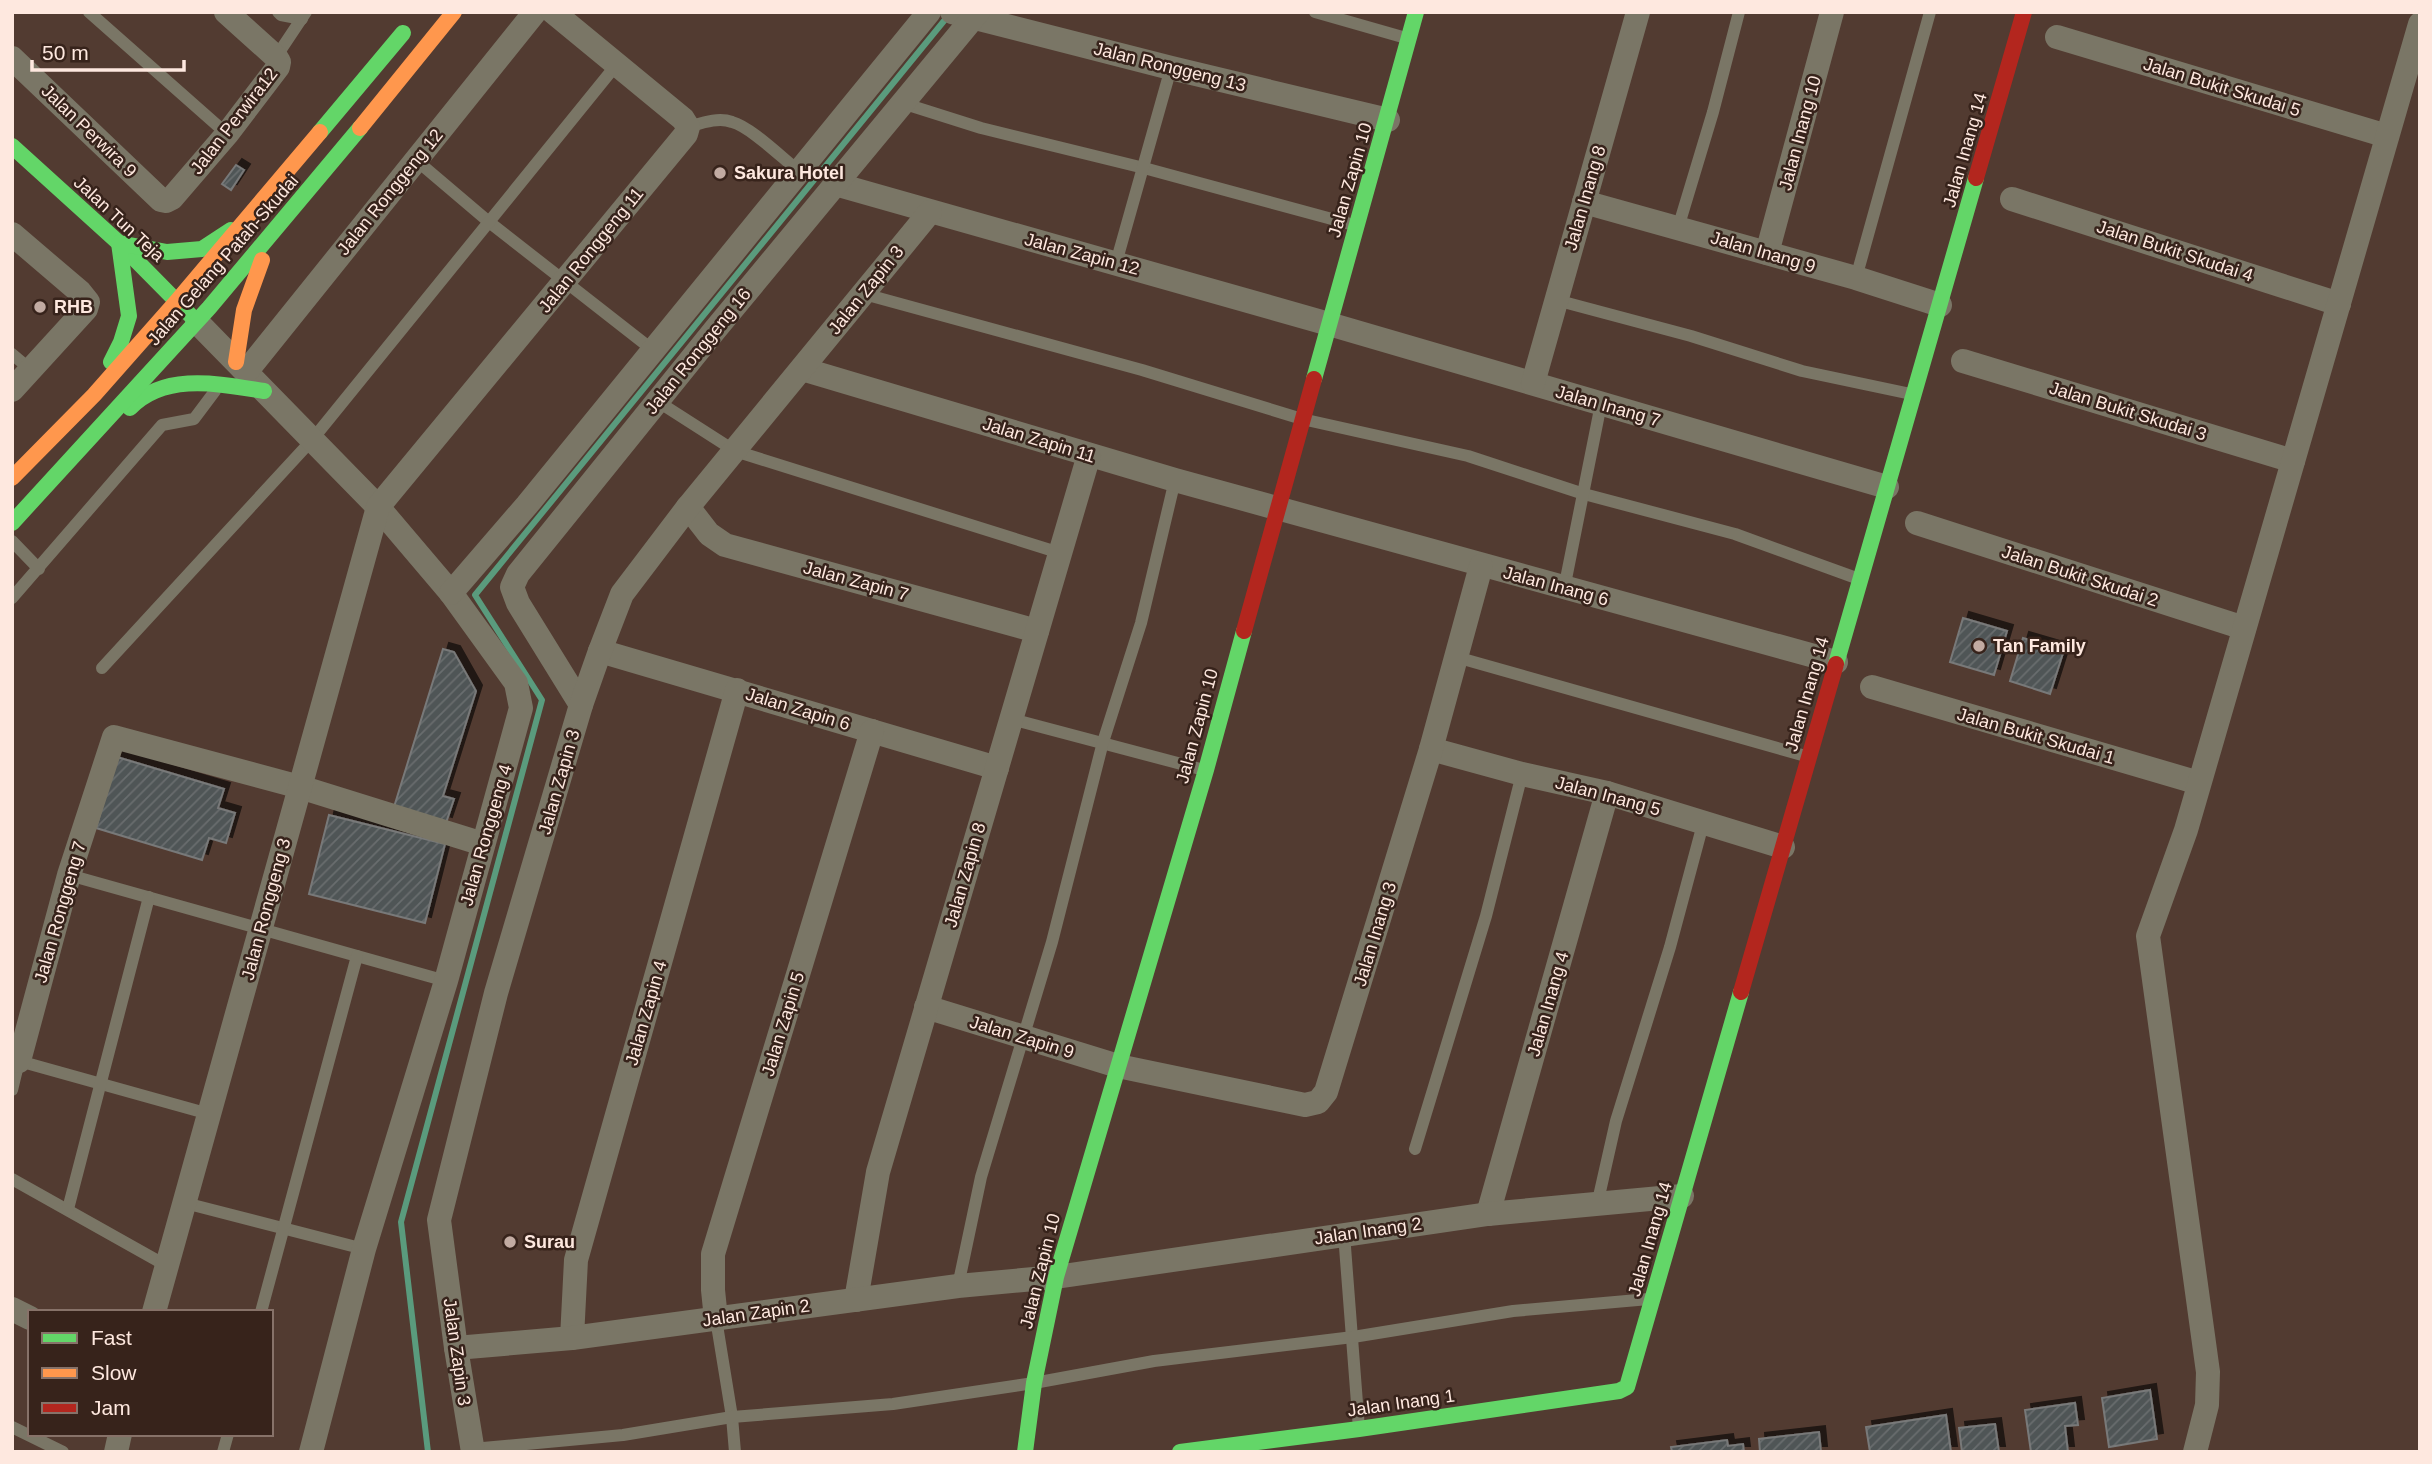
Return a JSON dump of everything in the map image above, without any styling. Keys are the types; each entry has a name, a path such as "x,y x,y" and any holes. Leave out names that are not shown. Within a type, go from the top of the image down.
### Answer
{"street":[{"name":"Jalan Perwira12","path":"166,201 172,198 227,134 278,67 276,57 226,12"},
{"name":"Jalan Gelang Patah-Skudai","path":"12,523 90,442 274,233 454,12"},
{"name":"Jalan Ronggeng 12","path":"241,367 416,160 535,12"},
{"path":"553,12 683,119 688,127"},
{"name":"Jalan Ronggeng 16","path":"451,593 654,351 929,12"},
{"name":"Jalan Zapin 10","path":"1026,1452 1034,1383 1055,1276 1206,770 1416,12"},
{"name":"Jalan Inang 8","path":"1533,383 1638,12"},
{"name":"Jalan Inang 10","path":"1767,253 1832,12"},
{"name":"Jalan Inang 14","path":"1627,1387 2024,12"},
{"name":"Jalan Ronggeng 16","path":"581,705 518,603 512,587 518,573 902,103 968,14"},
{"name":"Jalan Ronggeng 13","path":"968,14 1171,68 1388,120"},
{"name":"Jalan Gelang Patah-Skudai","path":"12,478 94,395 177,302 411,23"},
{"path":"2196,1452 2207,1405 2208,1372 2148,936 2186,831 2420,24"},
{"name":"Jalan Bukit Skudai 5","path":"2057,37 2387,136"},
{"name":"Jalan Perwira 9","path":"12,58 161,200 166,201"},
{"name":"Jalan Ronggeng 11","path":"378,507 686,135 688,127"},
{"name":"Jalan Tun Teja","path":"12,146 119,243 197,322"},
{"name":"Jalan Zapin 12","path":"835,184 1329,324"},
{"name":"Jalan Bukit Skudai 4","path":"2012,199 2339,304"},
{"name":"Jalan Inang 9","path":"1584,202 1856,278 1940,305"},
{"name":"Jalan Zapin 3","path":"472,1450 439,1220 496,993 581,705 600,651 622,594 688,508 930,212"},
{"path":"94,395 121,342 129,316 119,243 167,252 202,248 245,222"},
{"path":"241,367 242,317 248,292 274,233"},
{"path":"12,234 80,292 88,302 86,309 21,362 12,390"},
{"name":"Jalan Ronggeng 4","path":"197,322 378,507 451,593 516,683 522,708 446,981 364,1249 311,1452"},
{"name":"Jalan Inang 7","path":"1329,324 1887,487"},
{"name":"Jalan Bukit Skudai 3","path":"1963,361 2293,461"},
{"name":"Jalan Zapin 11","path":"802,369 1175,480 1277,507"},
{"path":"90,442 147,393 170,386 219,384 264,391"},
{"name":"Jalan Zapin 8","path":"856,1300 878,1172 1089,455"},
{"name":"Jalan Ronggeng 3","path":"155,1310 378,507"},
{"name":"Jalan Inang 6","path":"1277,507 1481,566 1836,662"},
{"name":"Jalan Zapin 7","path":"688,508 709,534 725,545 1037,631"},
{"name":"Jalan Bukit Skudai 2","path":"1917,523 2244,628"},
{"name":"Jalan Inang 3","path":"1118,1066 1306,1105 1318,1102 1326,1093 1431,749 1481,566"},
{"name":"Jalan Zapin 6","path":"600,651 997,768"},
{"name":"Jalan Bukit Skudai 1","path":"1872,687 2199,783"},
{"name":"Jalan Zapin 4","path":"572,1338 576,1260 737,690"},
{"name":"Jalan Zapin 5","path":"716,1320 713,1254 872,731"},
{"name":"Jalan Ronggeng 7","path":"19,1061 69,875 114,737 300,787"},
{"name":"Jalan Inang 5","path":"1431,749 1522,774 1607,793 1783,847"},
{"path":"300,787 483,844"},
{"name":"Jalan Inang 4","path":"1488,1214 1607,793"},
{"name":"Jalan Zapin 9","path":"926,1007 1118,1066"},
{"name":"Jalan Inang 2","path":"1055,1276 1488,1214 1682,1196"},
{"name":"Jalan Zapin 2","path":"456,1348 572,1338 958,1286 1055,1276"},
{"path":"12,1309 28,1317"},
{"name":"Jalan Inang 1","path":"1180,1452 1359,1429 1619,1391 1627,1387"}],"lane":[{"path":"89,12 227,134"},
{"path":"278,12 281,15 304,15"},
{"path":"1315,12 1409,39"},
{"path":"1678,228 1713,112 1739,12"},
{"path":"1856,278 1930,12"},
{"path":"276,57 304,15"},
{"path":"102,668 312,440 617,64"},
{"path":"1116,263 1171,68"},
{"path":"902,103 981,128 1356,225"},
{"path":"688,127 712,121 730,121 743,126 800,172"},
{"path":"416,160 489,222 654,351"},
{"path":"864,294 1142,370 1302,419 1468,456 1584,494 1735,534 1860,579"},
{"path":"1556,300 1691,336 1802,371 1914,395"},
{"path":"12,598 162,425 194,419 219,384"},
{"path":"657,401 734,451 1060,553"},
{"path":"1564,589 1601,404"},
{"path":"958,1286 981,1177 1052,942 1104,743 1141,623 1175,480"},
{"path":"12,541 39,569"},
{"path":"1456,657 1809,757"},
{"path":"1011,719 1206,770"},
{"path":"1415,1149 1486,916 1522,774"},
{"path":"1597,1205 1616,1121 1670,947 1703,824"},
{"path":"69,875 446,981"},
{"path":"68,1209 149,897"},
{"path":"262,1310 357,956"},
{"path":"19,1061 209,1114"},
{"name":"Jalan Ronggeng 7","path":"12,1090 19,1061"},
{"path":"12,1179 167,1266"},
{"path":"184,1203 364,1249"},
{"path":"1344,1234 1359,1429"},
{"path":"472,1450 623,1435 732,1417 893,1404 1034,1383 1154,1361 1353,1337 1513,1311 1653,1299"},
{"path":"716,1320 735,1452"},
{"path":"12,1427 28,1435"},
{"path":"30,1436 63,1452"}],"building":[{"path":"236,165 244,170 231,190 222,184"},
{"name":"Tan Family","path":"1963,618 2007,631 1994,675 1950,662"},
{"path":"2023,638 2064,650 2050,694 2010,681"},
{"path":"443,649 454,652 476,691 443,796 454,799 446,823 394,807"},
{"path":"117,757 224,789 218,808 235,813 226,843 209,838 202,860 96,828"},
{"path":"329,815 445,844 425,923 309,894"},
{"path":"2150,1390 2157,1439 2109,1447 2102,1398"},
{"path":"2075,1403 2078,1425 2065,1426 2068,1452 2031,1452 2025,1410"},
{"path":"1946,1415 1951,1452 1870,1452 1866,1427"},
{"path":"1995,1424 1999,1452 1962,1452 1959,1428"},
{"path":"1819,1432 1821,1452 1760,1452 1759,1439"},
{"path":"1727,1440 1728,1446 1743,1444 1744,1452 1672,1452 1671,1447"}],"waterway":[{"path":"428,1452 401,1222 542,700 475,595 948,16"}],"traffic: fast":[{"path":"1314,379 1416,12"},
{"path":"320,132 403,33"},
{"path":"12,523 209,308 360,128"},
{"path":"12,146 119,243 195,320"},
{"path":"1836,664 1976,178"},
{"path":"111,362 129,316 119,243 167,252 202,249 231,230"},
{"path":"130,408 159,389 176,385 211,384 264,391"},
{"path":"1025,1452 1034,1383 1056,1277 1206,770 1244,631"},
{"path":"1180,1452 1359,1429 1619,1391 1627,1387 1741,992"}],"traffic: slow":[{"path":"360,128 454,12"},
{"path":"12,478 94,395 320,132"},
{"path":"236,362 244,310 262,260"}],"traffic: jam":[{"path":"1976,178 2024,12"},
{"path":"1244,631 1314,379"},
{"path":"1741,992 1836,664"}],"place":[{"name":"Sakura Hotel","path":"720,173"},
{"name":"RHB","path":"40,307"},
{"name":"Tan Family","path":"1979,646"},
{"name":"Surau","path":"510,1242"}]}
